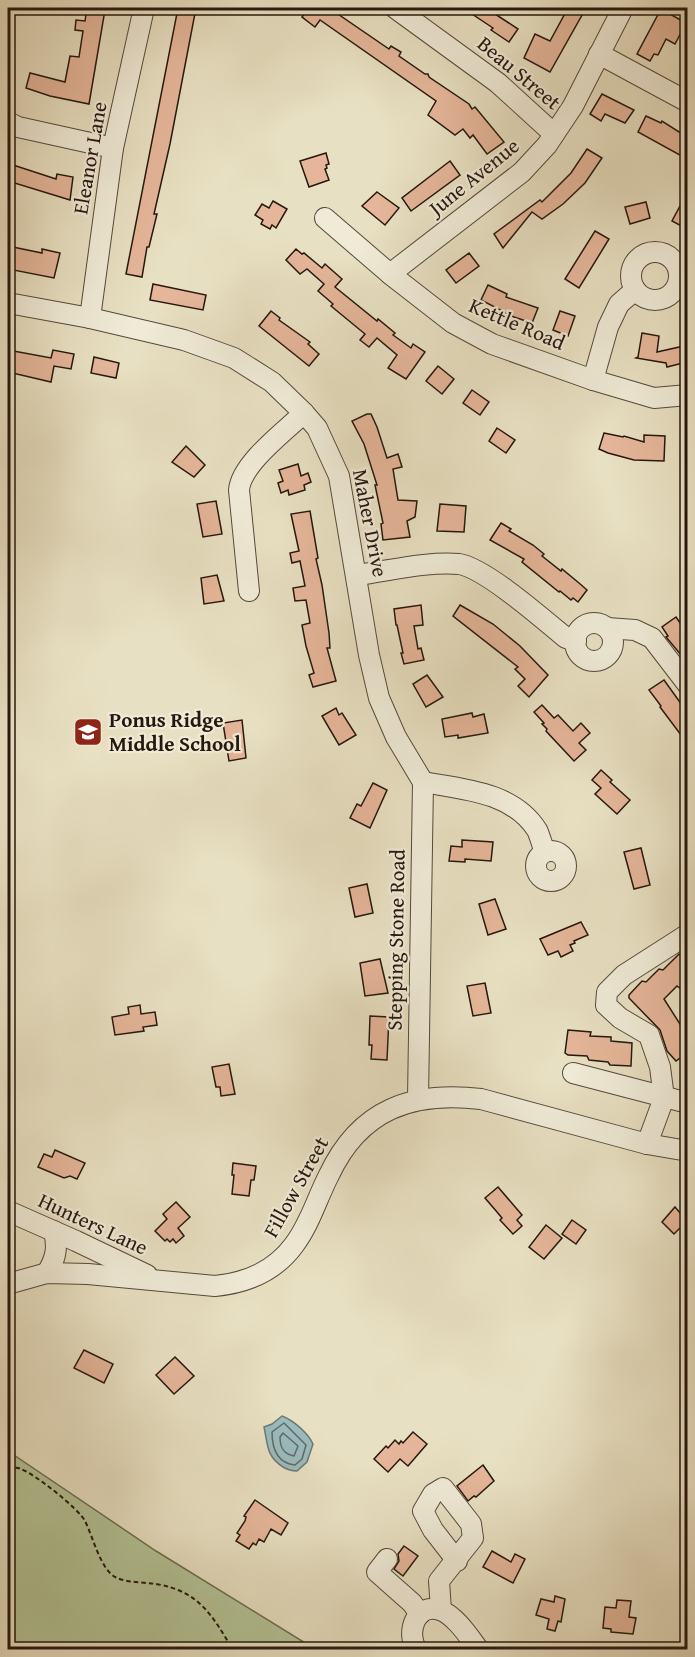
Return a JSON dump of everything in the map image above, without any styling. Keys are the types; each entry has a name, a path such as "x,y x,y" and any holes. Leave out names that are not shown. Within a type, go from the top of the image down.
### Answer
{"street":[{"name":"Eleanor Lane","path":"90,318 113,148 144,8"},
{"name":"Beau Street","path":"395,8 498,83 554,134"},
{"name":"June Avenue","path":"390,274 522,172 547,145 573,106 623,8"},
{"path":"599,54 687,102"},
{"path":"8,122 18,128 113,148"},
{"name":"Kettle Road","path":"325,218 390,274 453,323 492,344 593,380 654,398 687,395"},
{"path":"593,380 608,327 619,304 635,290"},
{"name":"Maher Drive","path":"8,303 90,318 184,340 234,358 272,382 304,413 316,429 339,476 369,655 379,698 396,737 423,782"},
{"path":"249,591 238,490 239,481 249,465 304,413"},
{"path":"357,575 438,564 461,564 482,572 566,638 576,640"},
{"path":"606,627 611,632 613,645 607,656 602,660 583,658 576,647 576,640 578,633 591,623 635,630 652,638 687,685"},
{"path":"423,782 490,795 518,809 537,830 545,852"},
{"name":"Stepping Stone Road","path":"418,1099 423,782"},
{"path":"647,1144 664,1098 660,1067 649,1035 620,1018 606,1005 607,992 624,975 687,934"},
{"path":"573,1073 687,1103"},
{"name":"Fillow Street","path":"8,1284 47,1273 88,1274 200,1286 232,1284 258,1275 288,1252 301,1235 335,1163 354,1135 382,1113 418,1099 456,1096 481,1099 647,1144 687,1151"},
{"name":"Hunters Lane","path":"8,1212 159,1281"},
{"path":"47,1273 54,1262 58,1246 54,1232"},
{"path":"387,1559 377,1572 412,1603 420,1614"},
{"path":"441,1610 439,1581 457,1561"},
{"path":"417,1650 411,1632 414,1622 420,1614 432,1609 441,1610 458,1624 479,1650"}],"path":[{"path":"8,1468 21,1469 72,1505 84,1520 111,1574 122,1580 165,1586 186,1592 202,1605 233,1650"}],"green space":[{"path":"8,1451 156,1551 315,1649 8,1649"}],"water":[{"path":"282,1416 300,1427 313,1444 307,1462 297,1471 288,1470 277,1463 269,1450 264,1427"}],"building":[{"path":"87,8 105,10 89,104 50,96 26,88 30,73 65,82 70,56 79,57 83,31 75,30 76,20 85,21"},
{"path":"178,8 196,8 154,214 157,214 149,247 147,247 142,277 126,274"},
{"path":"309,8 329,8 389,49 391,46 401,52 399,56 428,74 429,77 469,104 472,109 475,107 504,142 487,154 473,135 470,138 463,129 455,135 428,115 436,101 320,20 315,27 302,17"},
{"path":"463,8 486,8 518,29 509,42"},
{"path":"568,8 586,8 550,72 524,58 535,34 550,41"},
{"path":"661,9 686,23 675,44 666,39 658,55 654,54 650,61 637,54"},
{"path":"602,94 634,110 625,123 605,114 601,121 590,114"},
{"path":"646,116 661,123 662,121 687,137 687,159 638,132"},
{"path":"587,149 602,158 585,183 563,204 542,219 532,212 503,248 494,234 540,200 542,202 571,173"},
{"path":"326,153 329,164 325,169 329,180 309,187 300,161"},
{"path":"450,161 460,175 411,211 402,198"},
{"path":"10,164 56,179 57,174 73,177 70,200 8,181"},
{"path":"377,192 399,208 385,225 362,206"},
{"path":"687,193 687,229 672,221"},
{"path":"273,201 287,209 276,228 272,225 270,229 261,224 263,220 255,215 262,204 269,208"},
{"path":"646,202 650,218 630,224 625,207"},
{"path":"595,231 609,239 579,288 565,279"},
{"path":"8,246 42,253 42,249 60,253 54,278 8,269"},
{"path":"296,249 322,268 325,264 342,279 335,287 395,333 393,335 411,348 413,344 425,352 406,379 388,368 397,355 377,338 369,347 360,340 365,334 331,306 333,304 318,291 324,284 307,269 300,274 286,260"},
{"path":"469,253 479,266 456,283 446,270"},
{"path":"153,284 206,295 203,310 150,300"},
{"path":"488,285 507,294 506,297 538,308 532,323 514,317 481,300"},
{"path":"271,311 280,318 279,320 310,342 308,344 319,354 309,366 259,326"},
{"path":"560,311 575,316 568,336 553,330"},
{"path":"642,333 659,336 657,352 684,346 687,362 667,367 666,363 636,358"},
{"path":"8,350 51,358 53,350 74,354 71,369 54,366 51,382 8,372"},
{"path":"94,357 119,363 116,378 91,373"},
{"path":"438,366 454,379 442,394 426,381"},
{"path":"472,390 489,402 480,415 463,403"},
{"path":"371,414 377,427 387,458 398,454 402,467 393,469 398,500 417,501 415,517 407,521 410,537 383,540 381,524 383,523 375,485 377,485 364,444 352,421"},
{"path":"497,428 515,440 506,453 489,441"},
{"path":"604,433 644,442 644,435 665,436 664,461 634,460 599,449"},
{"path":"186,446 205,465 194,477 172,462"},
{"path":"298,464 301,476 308,473 311,482 304,485 305,490 289,495 288,490 281,493 278,483 283,481 279,470"},
{"path":"216,501 222,534 203,537 197,504"},
{"path":"440,504 466,506 464,532 437,531"},
{"path":"310,511 329,633 330,648 327,648 336,681 313,687 309,675 314,673 302,625 310,623 306,600 295,601 293,588 305,586 300,561 292,563 290,553 299,551 291,514"},
{"path":"501,523 511,529 509,531 533,545 544,554 542,556 587,590 578,602 559,592 522,562 524,559 490,540"},
{"path":"217,575 224,601 204,604 201,578"},
{"path":"421,605 423,625 414,626 418,649 421,648 424,660 404,664 394,609"},
{"path":"460,605 493,624 520,646 548,675 529,697 518,686 525,679 515,669 518,667 453,616"},
{"path":"676,617 687,633 687,662 666,637 668,636 662,627"},
{"path":"427,675 443,697 426,707 413,684"},
{"path":"664,680 687,712 687,743 649,690"},
{"path":"542,705 554,718 558,715 573,731 581,723 590,733 579,743 586,750 574,761 546,731 547,729 542,724 544,723 534,712"},
{"path":"336,708 339,715 342,713 356,735 339,745 322,716"},
{"path":"472,713 473,717 484,714 488,733 458,738 458,735 445,737 442,719"},
{"path":"242,720 246,758 229,761 223,723"},
{"path":"601,770 612,780 610,782 630,800 617,814 595,794 601,788 592,780"},
{"path":"373,783 387,790 370,828 350,818 357,804 361,806"},
{"path":"462,840 493,842 491,861 465,859 465,862 449,861 451,846 462,847"},
{"path":"641,848 650,885 634,889 624,852"},
{"path":"367,884 373,913 355,917 349,888"},
{"path":"495,899 506,929 488,935 479,904"},
{"path":"581,922 588,935 570,945 573,951 561,957 558,951 548,955 540,939"},
{"path":"679,954 687,962 687,981 681,989 677,986 664,999 687,1035 687,1053 676,1061 667,1051 660,1030 629,998 629,995 642,981 646,982 659,969 663,970"},
{"path":"380,959 388,993 365,996 360,963"},
{"path":"485,983 491,1013 473,1016 467,986"},
{"path":"140,1005 141,1014 155,1012 157,1025 143,1027 144,1031 115,1035 112,1017 129,1014 128,1007"},
{"path":"370,1016 389,1017 387,1060 371,1059"},
{"path":"568,1030 591,1032 590,1036 611,1037 611,1041 632,1043 631,1066 610,1065 608,1062 589,1060 587,1056 568,1055 565,1053"},
{"path":"229,1064 235,1094 221,1096 220,1087 216,1087 212,1067"},
{"path":"55,1150 85,1163 77,1179 70,1176 64,1178 38,1167 44,1154 52,1157"},
{"path":"233,1163 256,1166 249,1196 232,1194"},
{"path":"498,1187 522,1215 517,1220 522,1226 513,1234 485,1198"},
{"path":"176,1202 190,1217 178,1228 184,1236 176,1243 173,1239 170,1242 167,1239 165,1241 155,1231 167,1219 163,1214"},
{"path":"675,1207 687,1221 674,1234 662,1222"},
{"path":"572,1220 586,1230 576,1244 562,1234"},
{"path":"546,1225 562,1238 544,1259 529,1247"},
{"path":"84,1350 113,1364 104,1383 74,1368"},
{"path":"175,1357 194,1376 174,1394 156,1375"},
{"path":"413,1432 427,1444 408,1466 400,1459 388,1472 374,1459 386,1446 388,1448 395,1440 399,1444 401,1441 403,1443"},
{"path":"483,1465 494,1481 468,1501 457,1486"},
{"path":"255,1500 288,1523 281,1535 271,1529 264,1542 259,1539 256,1545 253,1543 249,1549 236,1541 240,1535 237,1533 245,1521 244,1516"},
{"path":"404,1546 418,1556 403,1576 394,1569 399,1561 398,1554"},
{"path":"492,1551 511,1562 515,1554 525,1559 513,1583 483,1567"},
{"path":"555,1596 565,1599 561,1622 558,1621 555,1631 547,1629 549,1619 536,1615 541,1599 554,1602"},
{"path":"617,1600 631,1601 629,1617 636,1618 633,1634 611,1632 611,1629 603,1628 605,1607 616,1608"}],"place":[{"name":"Ponus Ridge Middle School","path":"88,732"}]}
